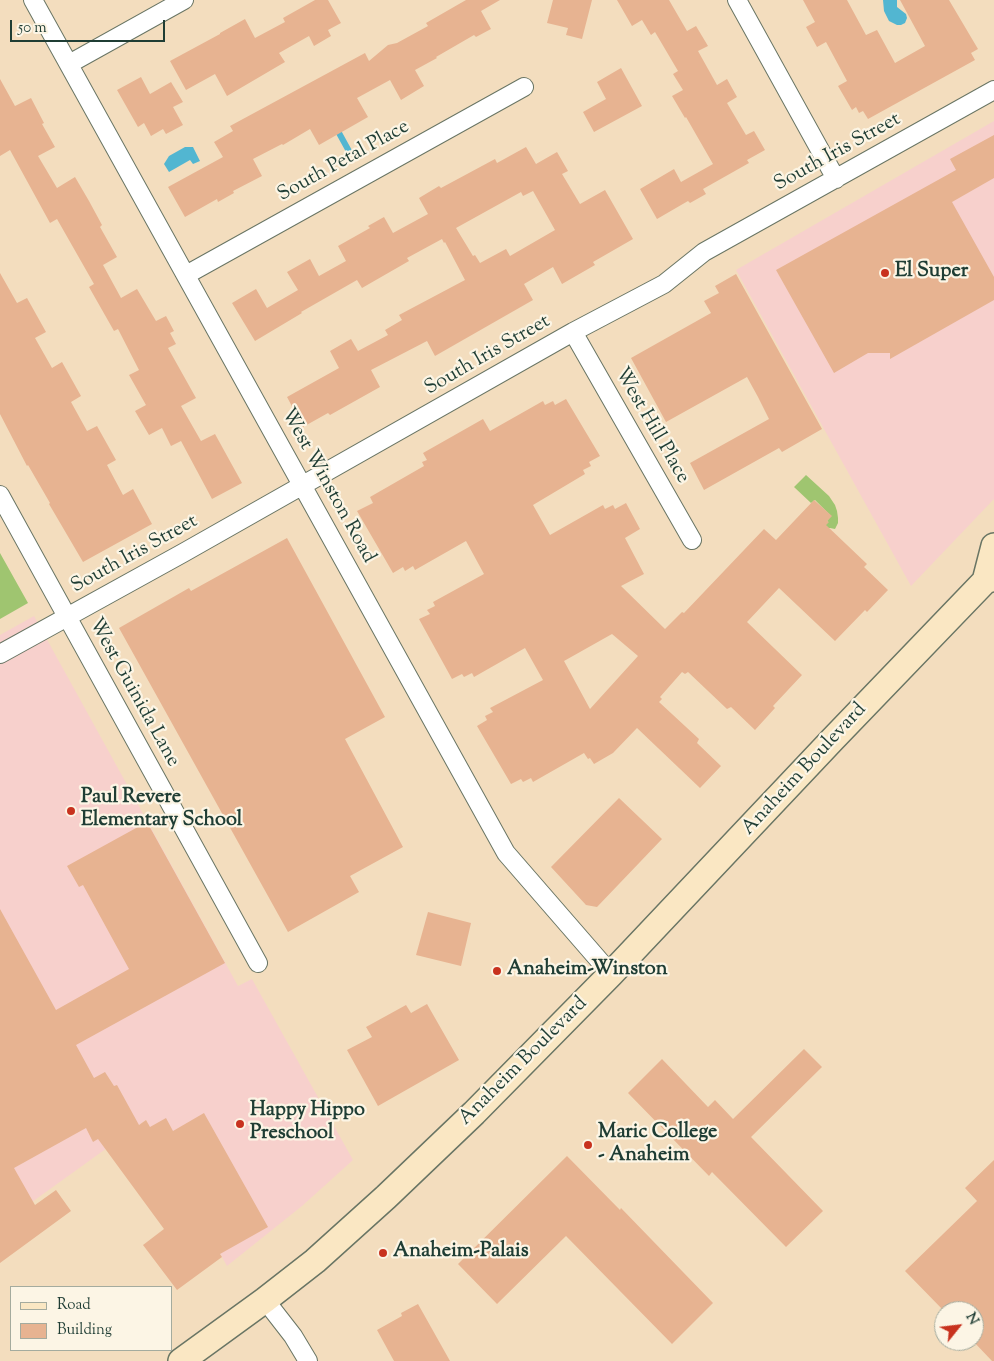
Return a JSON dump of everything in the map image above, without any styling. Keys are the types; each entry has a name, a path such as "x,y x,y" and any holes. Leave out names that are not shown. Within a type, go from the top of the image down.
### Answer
{"main road":[{"name":"Anaheim Boulevard","path":"181,1361 315,1261 386,1198 474,1113 611,974 832,740 990,580 994,546"}],"street":[{"name":"West Winston Road","path":"33,0 506,853 611,974"},
{"path":"69,64 184,0"},
{"path":"737,0 836,179"},
{"name":"South Petal Place","path":"186,275 524,87"},
{"name":"South Iris Street","path":"0,654 574,332 664,284 704,252 994,90"},
{"name":"West Hill Place","path":"574,332 692,540"},
{"name":"West Guinida Lane","path":"0,495 258,963"},
{"path":"265,1300 293,1336 308,1361"}],"shaded area":[{"path":"994,121 994,499 911,586 736,270"},
{"name":"Paul Revere Elementary School","path":"34,616 238,986 252,979 353,1160 302,1206 227,1266 146,1120 0,1225 0,635"}],"green space":[{"path":"806,475 829,496 835,505 838,523 835,529 823,528 831,516 815,500 811,503 794,487"},
{"path":"0,553 28,603 0,619"}],"water":[{"path":"883,0 897,0 897,7 906,14 905,23 897,25 889,21 884,11"},
{"path":"185,147 193,147 200,161 193,164 190,160 169,172 164,164 169,156"}],"building":[{"path":"315,0 328,0 341,23 328,30 331,36 314,46 309,36 279,53 285,62 227,96 215,74 186,90 170,61 245,19 255,38 285,22 283,18"},
{"path":"466,0 500,0 481,11 491,29 476,37 474,35 415,70 424,86 401,100 390,80 357,98 368,117 319,145 310,129 283,145 253,159 262,176 233,191 234,193 218,202 217,199 185,217 168,187 223,157 214,142 233,131 230,126 365,53 369,61 388,45 397,43 428,26 426,23"},
{"path":"553,0 592,0 582,39 566,35 568,28 547,23"},
{"path":"617,0 669,0 687,31 696,26 708,46 698,51 717,85 727,79 737,97 727,103 746,135 754,131 765,150 747,160 749,163 703,189 706,194 690,203 688,201 657,219 640,189 674,169 681,182 713,164 672,96 683,90 673,74 678,71 655,32 651,35 642,20 632,26"},
{"path":"803,0 847,0 866,35 877,30 895,63 925,46 900,0 949,0 978,49 971,53 975,60 868,119 863,111 859,113 856,107 852,110 838,86 847,81 826,42 817,47 806,27 815,22"},
{"path":"621,68 642,106 594,132 583,112 606,99 597,82"},
{"path":"141,77 150,94 171,82 183,102 173,107 183,125 166,134 163,129 151,136 144,123 138,127 117,90"},
{"path":"0,79 15,106 31,98 44,123 42,124 55,147 38,156 57,188 75,177 89,201 102,225 100,227 117,257 103,265 121,298 137,289 156,321 166,316 174,331 170,333 176,344 168,348 196,398 181,406 201,441 215,434 242,483 212,499 181,441 171,446 162,428 149,435 135,411 146,405 129,375 139,370 118,329 114,331 89,287 94,284 57,219 50,223 10,150 0,156"},
{"name":"El Super","path":"994,135 994,178 952,202 994,277 994,300 890,359 890,353 868,353 834,373 776,270 956,170 950,159"},
{"path":"526,147 536,164 557,152 568,171 562,174 580,204 605,190 633,239 593,262 595,265 562,284 553,267 524,284 533,300 435,356 427,341 371,370 380,387 330,415 328,413 303,427 287,397 339,368 330,351 351,339 358,351 388,335 385,330 402,320 399,315 465,280 445,242 442,239 407,258 409,261 362,288 357,280 255,341 232,303 256,289 267,308 298,290 287,272 310,259 319,276 346,261 338,246 370,228 368,226 384,217 393,233 428,214 419,198 439,186 441,188 495,159 497,163","holes":["533,191 555,230 510,256 506,249 480,263 475,255 473,256 456,228 521,192 523,196"]},
{"path":"0,273 17,303 27,298 46,332 35,338 52,368 62,362 81,396 71,402 87,431 97,426 116,460 107,465 123,495 133,489 152,524 83,562 27,466 0,414"},
{"path":"736,274 822,429 782,452 779,448 704,490 690,463 769,419 747,377 666,422 631,358 711,313 704,301 719,293 715,286"},
{"path":"566,399 600,456 589,462 591,466 583,470 585,474 533,505 550,535 603,505 605,509 613,505 615,509 626,503 640,529 625,538 644,574 621,586 665,629 682,612 684,613 764,529 776,540 814,500 832,516 826,525 867,564 864,567 888,590 867,612 865,610 835,641 779,588 747,622 802,675 773,706 775,708 755,730 731,707 727,709 688,672 685,674 682,672 660,697 662,699 659,702 699,739 697,743 721,766 700,788 637,728 613,753 594,764 584,753 533,782 531,778 523,782 521,779 511,784 477,726 487,720 485,716 493,712 490,708 543,680 525,648 474,677 472,673 464,677 462,674 452,679 419,619 430,614 427,610 435,606 433,602 484,574 466,541 415,570 413,566 405,571 403,567 393,573 357,511 373,503 370,497 424,466 422,462 427,460 423,453 483,419 490,431 543,401 545,405 553,401 555,405","holes":["612,634 638,656 590,709 564,661"]},
{"path":"287,538 385,717 345,739 403,847 350,876 359,892 288,932 119,628 189,588 191,591"},
{"path":"619,798 662,839 597,907 586,905 551,867"},
{"path":"147,822 225,963 76,1045 94,1078 105,1072 114,1086 117,1085 139,1125 146,1120 150,1127 166,1118 173,1131 204,1113 268,1227 220,1254 222,1257 177,1290 143,1245 164,1229 98,1139 93,1142 86,1128 14,1168 35,1205 56,1190 71,1211 0,1263 0,909 56,1010 129,969 83,885 79,887 67,866"},
{"path":"428,912 471,923 461,966 416,955"},
{"path":"427,1004 459,1060 378,1106 347,1050 372,1037 366,1027 406,1005 411,1013"},
{"path":"804,1049 822,1067 751,1137 823,1211 786,1247 712,1172 709,1176 628,1093 662,1059 708,1107 715,1100 733,1119"},
{"path":"567,1156 620,1210 621,1208 713,1303 672,1344 566,1236 497,1304 458,1264"},
{"path":"994,1160 994,1361 982,1351 984,1301 934,1301 905,1271 977,1201 965,1188"},
{"path":"418,1304 450,1361 394,1361 377,1330 402,1316 401,1313"}],"waterway":[{"path":"339,133 350,153"}],"place":[{"name":"El Super","path":"885,273"},
{"name":"Paul Revere Elementary School","path":"71,811"},
{"name":"Anaheim-Winston","path":"497,971"},
{"name":"Happy Hippo Preschool","path":"240,1124"},
{"name":"Maric College - Anaheim","path":"588,1145"},
{"name":"Anaheim-Palais","path":"383,1253"}]}
